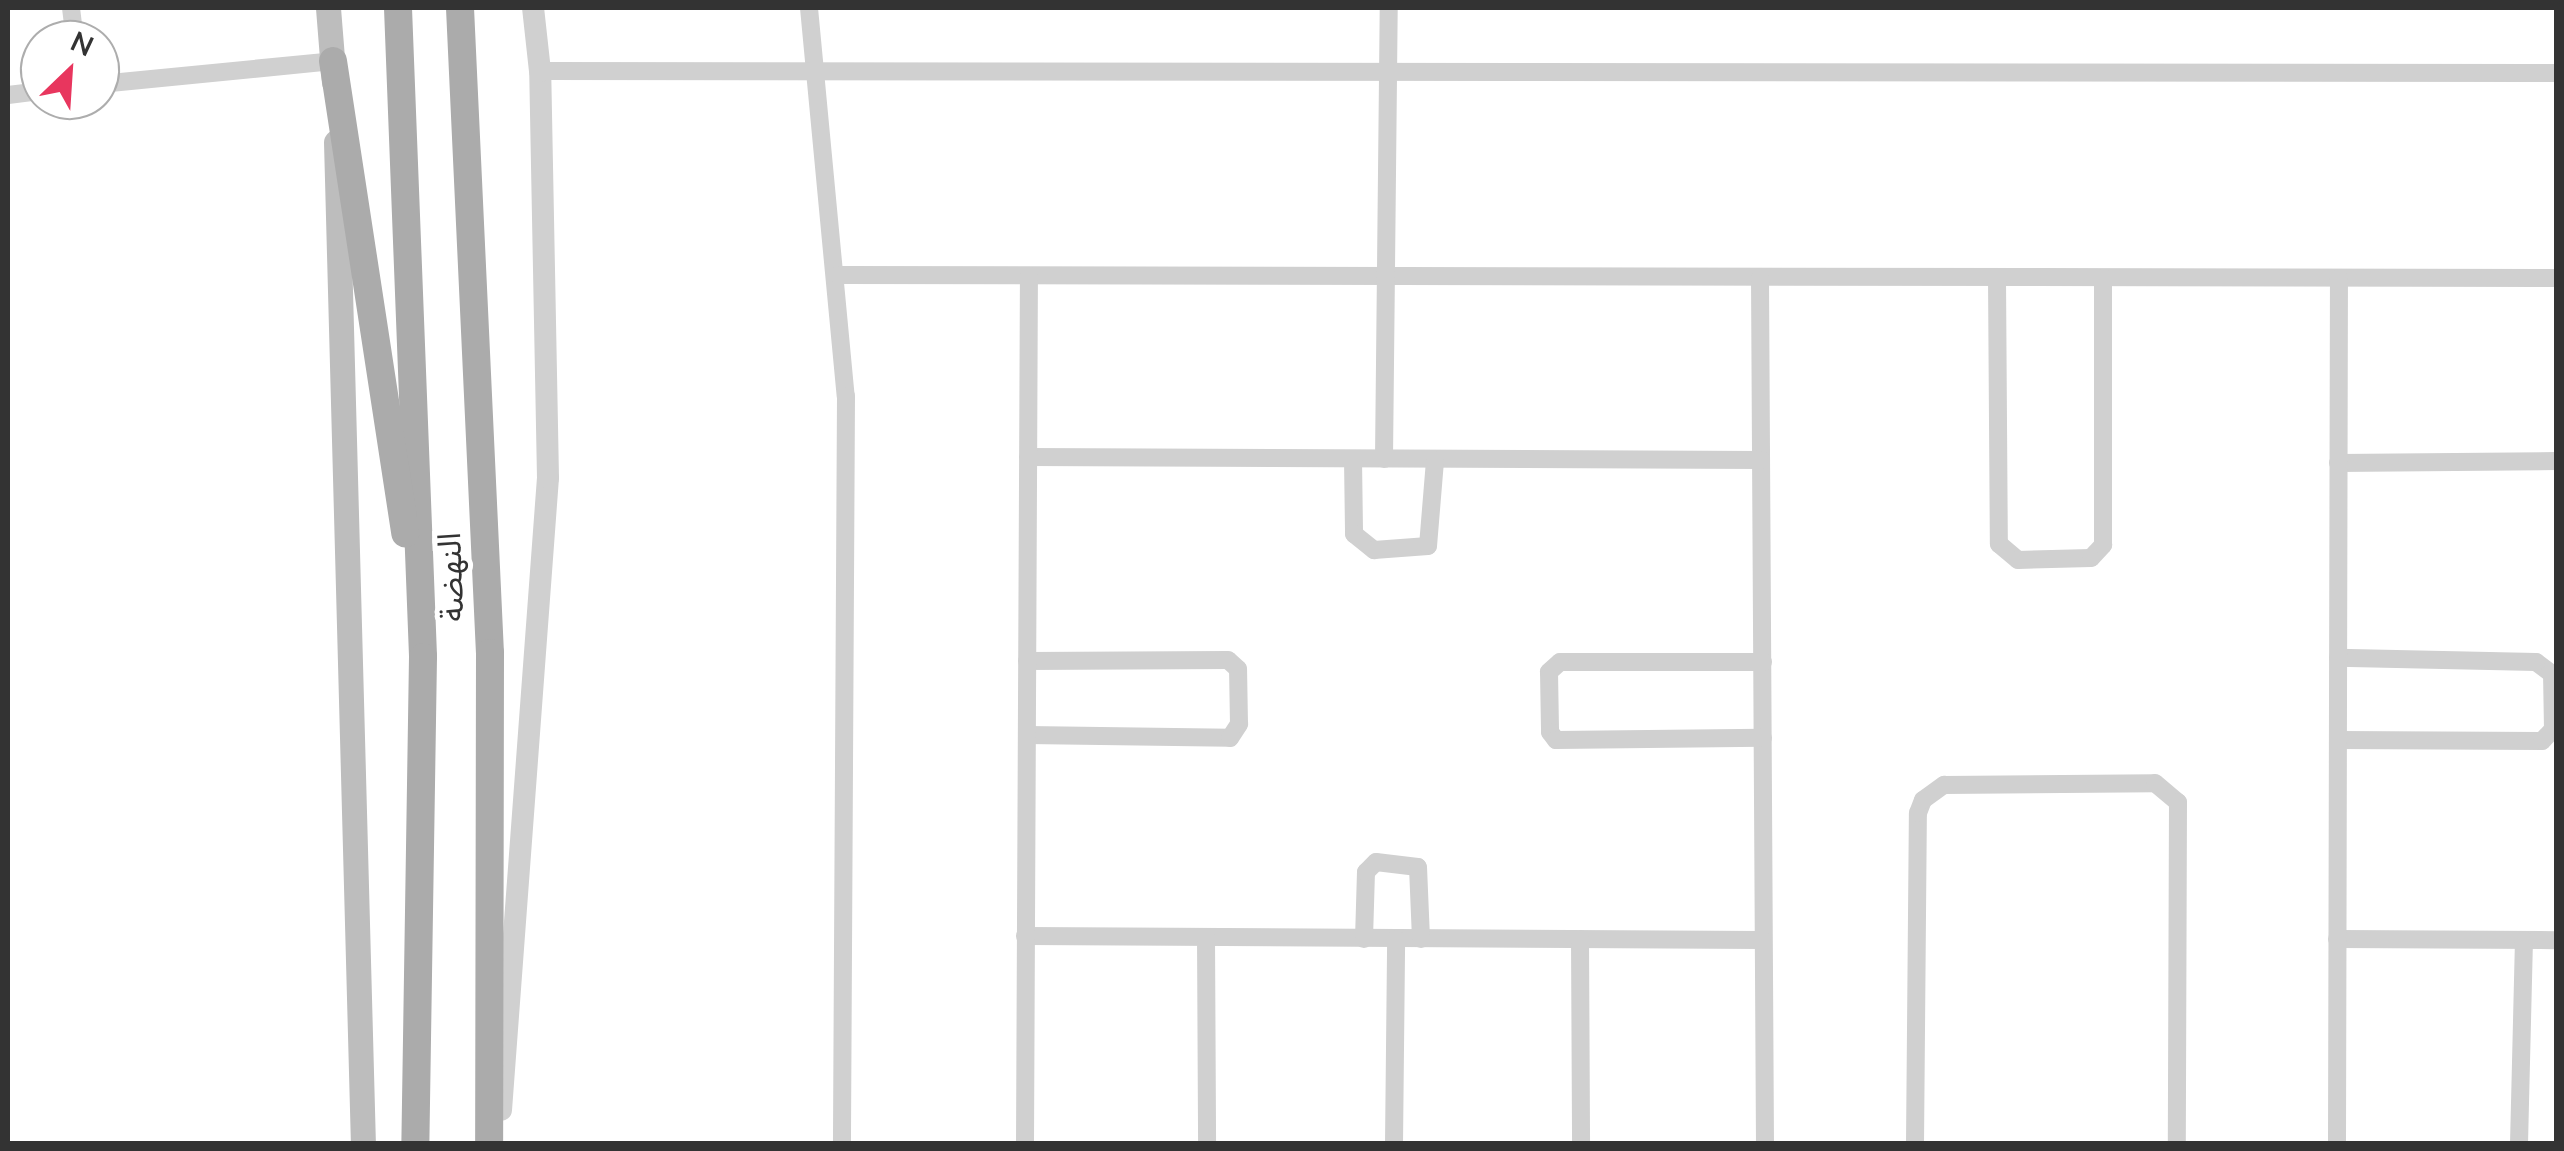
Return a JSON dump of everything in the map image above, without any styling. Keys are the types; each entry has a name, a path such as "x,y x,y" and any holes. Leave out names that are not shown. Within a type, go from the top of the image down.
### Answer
{"main road":[{"path":"328,8 424,657"},
{"name":"النهضة","path":"398,8 424,657 415,1144"},
{"name":"النهضة","path":"460,8 490,653 489,1144"},
{"path":"334,61 363,1144"}],"street":[{"path":"498,1144 548,478 540,71 533,8"},
{"path":"810,8 839,275 846,396 842,1144"},
{"path":"1384,459 1389,8"},
{"path":"120,82 334,61"},
{"path":"540,71 2556,73"},
{"path":"839,275 2556,278"},
{"path":"1025,1144 1029,276"},
{"path":"1760,278 1765,1144"},
{"path":"1997,278 1999,544 2018,560 2091,558 2102,545 2103,278"},
{"path":"2337,1144 2338,278"},
{"path":"1028,457 1761,460"},
{"path":"1353,459 1354,534 1374,550 1428,546 1435,460"},
{"path":"2338,462 2556,461"},
{"path":"2338,658 2536,662 2552,674 2553,729 2542,741 2338,740"},
{"path":"1027,661 1228,660 1238,668 1239,724 1230,738 1027,735"},
{"path":"1763,662 1560,662 1549,672 1550,732 1556,740 1763,738"},
{"path":"1916,1144 1918,813 1923,800 1944,785 2136,783 2155,783 2178,802 2177,1144"},
{"path":"1364,939 1366,872 1376,862 1418,867 1420,939"},
{"path":"1025,936 1762,940"},
{"path":"1206,937 1206,1144"},
{"path":"1394,1144 1396,939"},
{"path":"1580,939 1581,1144"},
{"path":"2337,939 2556,940"},
{"path":"2520,1144 2524,940"}]}
